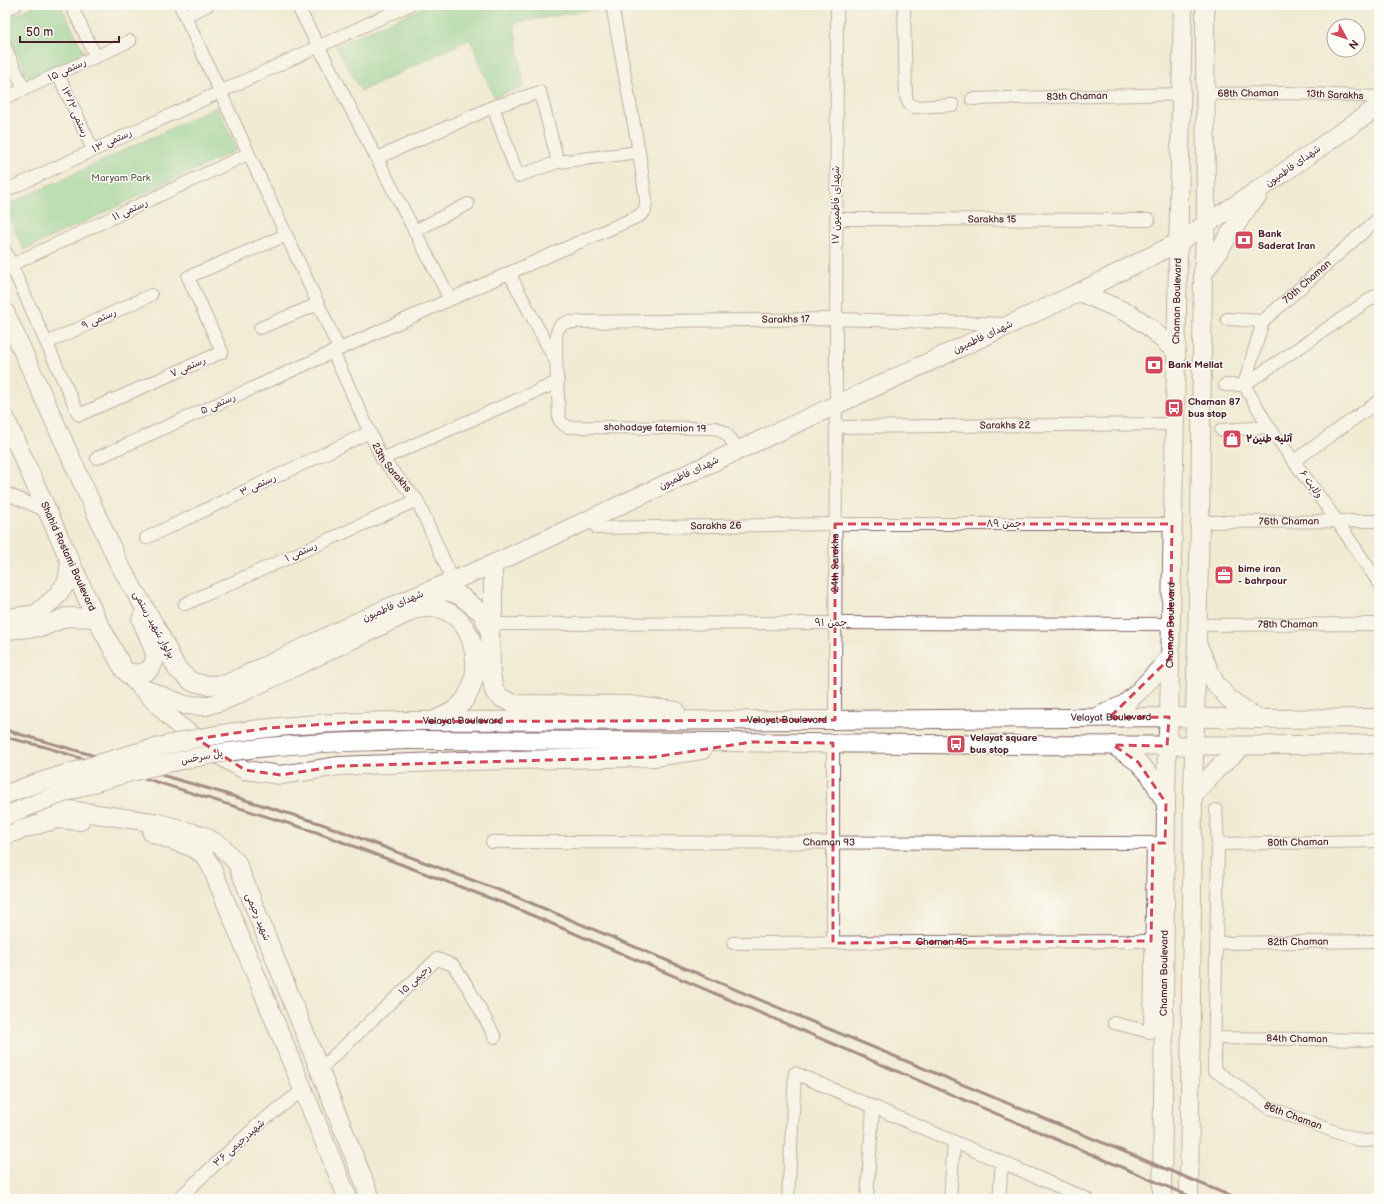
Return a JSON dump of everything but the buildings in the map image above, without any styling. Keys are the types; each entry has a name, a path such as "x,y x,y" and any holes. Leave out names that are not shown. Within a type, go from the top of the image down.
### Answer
{"main road":[{"name":"Chaman Boulevard","path":"1162,1199 1159,843 1166,803 1169,717 1183,5"},
{"path":"1189,1199 1193,795 1200,522 1203,274 1206,224 1205,5"},
{"path":"1182,94 1205,94"},
{"name":"شهدای فاطمیون","path":"192,682 207,685 227,684 383,610 493,564 1080,292 1179,242 1273,180 1379,106"},
{"path":"1203,274 1248,207 1273,180"},
{"path":"1080,292 1132,315 1149,327 1176,351"},
{"path":"5,312 120,564 155,656 153,664 148,671 140,674 131,674 124,670"},
{"name":"Shahid Rostami Boulevard","path":"5,418 70,563 96,618 124,670 178,725 220,756 246,770 282,775 339,766 463,761 654,757 752,742"},
{"path":"5,617 10,618 36,614 55,598 67,582 70,563"},
{"name":"بولوار شهید رستمی","path":"120,564 178,669 192,682"},
{"path":"493,564 491,673 494,691 501,698 515,704 628,705 748,720"},
{"path":"423,593 448,591 459,595 482,613 491,628"},
{"path":"141,687 185,705 206,706 228,699 416,609 437,608 453,614 463,623 471,640 474,657 474,678 468,694 460,705 450,714 432,721"},
{"path":"5,630 44,627 66,617 96,618"},
{"path":"1196,644 1215,683 1229,699 1258,719"},
{"path":"1094,718 1125,704 1170,658"},
{"path":"1195,717 1258,719 1379,718"},
{"name":"Velayat Boulevard","path":"404,721 1195,717"},
{"name":"پل سرخس","path":"5,796 102,763 162,746 204,737 289,726 404,721"},
{"name":"Velayat Boulevard","path":"408,740 1194,746"},
{"name":"پل سرخس","path":"5,816 65,793 105,780 166,764 210,755 302,744 408,740"},
{"path":"1194,746 1379,744"},
{"path":"1113,745 1138,762 1150,775 1166,803"},
{"path":"1193,795 1219,767 1243,746"},
{"name":"شهید رحیمی","path":"5,802 159,823 204,836 222,846 237,863 371,1199"},
{"path":"5,836 17,831 57,820 107,824 157,834 191,847 202,854 212,866 348,1199"},
{"path":"267,1001 288,993"}],"street":[{"path":"71,5 96,57"},
{"path":"182,10 208,5"},
{"path":"297,5 450,300"},
{"name":"رستمی ۱۳","path":"5,191 409,5"},
{"path":"492,107 518,176 558,162 639,152 612,5"},
{"name":"شهدای فاطمیون ۱۷","path":"836,405 837,5"},
{"path":"904,5 906,97 909,104 914,107 953,105"},
{"name":"23th Sarakhs","path":"182,10 318,304 336,351 382,459 417,500 453,581"},
{"name":"رستمی ۱۵","path":"5,98 130,41"},
{"path":"5,46 24,89"},
{"name":"رستمی ۱۳/۲","path":"58,74 93,150"},
{"path":"377,158 492,107 540,92 558,162"},
{"name":"68th Chaman","path":"1205,94 1291,93"},
{"name":"13th Sarakhs","path":"1291,93 1379,97"},
{"name":"83th Chaman","path":"972,99 1182,94"},
{"name":"رستمی ۵","path":"97,458 639,216 645,211 646,200 639,152"},
{"name":"رستمی ۱۱","path":"12,266 248,154"},
{"path":"414,230 468,204"},
{"name":"70th Chaman","path":"1263,321 1379,218"},
{"name":"Sarakhs 15","path":"836,220 1149,220"},
{"name":"رستمی ۷","path":"46,343 79,415 222,352 188,277 286,235"},
{"path":"5,251 46,343"},
{"path":"382,459 558,382 556,363 509,273"},
{"name":"رستمی ۹","path":"46,343 151,295"},
{"path":"1225,385 1244,385 1375,296"},
{"path":"260,328 318,304"},
{"name":"Sarakhs 17","path":"556,363 557,330 561,325 568,322 836,319 1011,324"},
{"path":"1227,319 1263,321 1244,385"},
{"name":"shohadaye fatemion 19","path":"558,382 559,419 568,427 715,428 721,429 739,450"},
{"name":"ولایت ۶","path":"1244,385 1269,427 1379,582"},
{"path":"1294,462 1379,402"},
{"name":"24th Sarakhs","path":"835,720 836,405"},
{"name":"Sarakhs 22","path":"836,427 1174,424"},
{"path":"1222,430 1269,427"},
{"name":"رستمی ۳","path":"146,538 370,432"},
{"path":"5,493 47,511"},
{"name":"رستمی ۱","path":"185,604 417,500"},
{"name":"76th Chaman","path":"1200,522 1379,521"},
{"name":"چمن ۸۹","path":"835,524 1172,524"},
{"name":"Sarakhs 26","path":"598,528 835,524"},
{"name":"چمن ۹۱","path":"491,628 835,623 1171,624"},
{"name":"78th Chaman","path":"1197,625 1379,624"},
{"path":"833,943 834,743"},
{"path":"1215,1038 1218,844 1216,810"},
{"name":"80th Chaman","path":"1218,844 1379,841"},
{"name":"Chaman 93","path":"492,842 1159,843"},
{"path":"1114,1023 1150,1032 1151,940 1159,843"},
{"name":"Chaman 95","path":"733,943 1151,940"},
{"name":"82th Chaman","path":"1216,943 1379,941"},
{"name":"رحیمی ۱۵","path":"319,1070 436,959 453,965 469,989 495,1037"},
{"name":"84th Chaman","path":"1215,1038 1379,1040"},
{"name":"86th Chaman","path":"1215,1038 1214,1070 1270,1108 1361,1141 1379,1140"},
{"path":"788,1199 795,1073 1002,1162 1079,1197"},
{"name":"شهیدرحیمی ۳۶","path":"178,1199 262,1120 304,1090"},
{"path":"867,1199 873,1107"},
{"path":"950,1199 954,1142"},
{"path":"999,1199 1002,1162"}],"highlighted area":[{"path":"835,524 1172,524 1170,658 1109,718 1169,717 1167,746 1113,745 1138,762 1166,803 1165,843 1153,843 1151,941 833,943 833,743 752,742 654,757 339,766 281,775 245,770 197,739 268,728 358,722 835,720"}],"green space":[{"path":"35,5 61,5 85,55 30,81 5,27 5,20"},
{"path":"429,5 598,5 599,8 514,23 524,87 494,97 470,39 361,91 336,45"},
{"name":"Maryam Park","path":"217,107 237,150 24,250 5,206"}],"railway":[{"path":"5,730 210,789 322,824 512,895 1238,1199"},
{"path":"5,737 45,747 316,832 508,905 1196,1199"}],"place":[{"name":"Bank Saderat Iran","path":"1244,240"},
{"name":"Bank Mellat","path":"1154,365"},
{"name":"Chaman 87 bus stop","path":"1174,408"},
{"name":"آتلیه طنین۲","path":"1232,439"},
{"name":"bime iran - bahrpour","path":"1224,575"},
{"name":"Velayat square bus stop","path":"956,744"}]}
